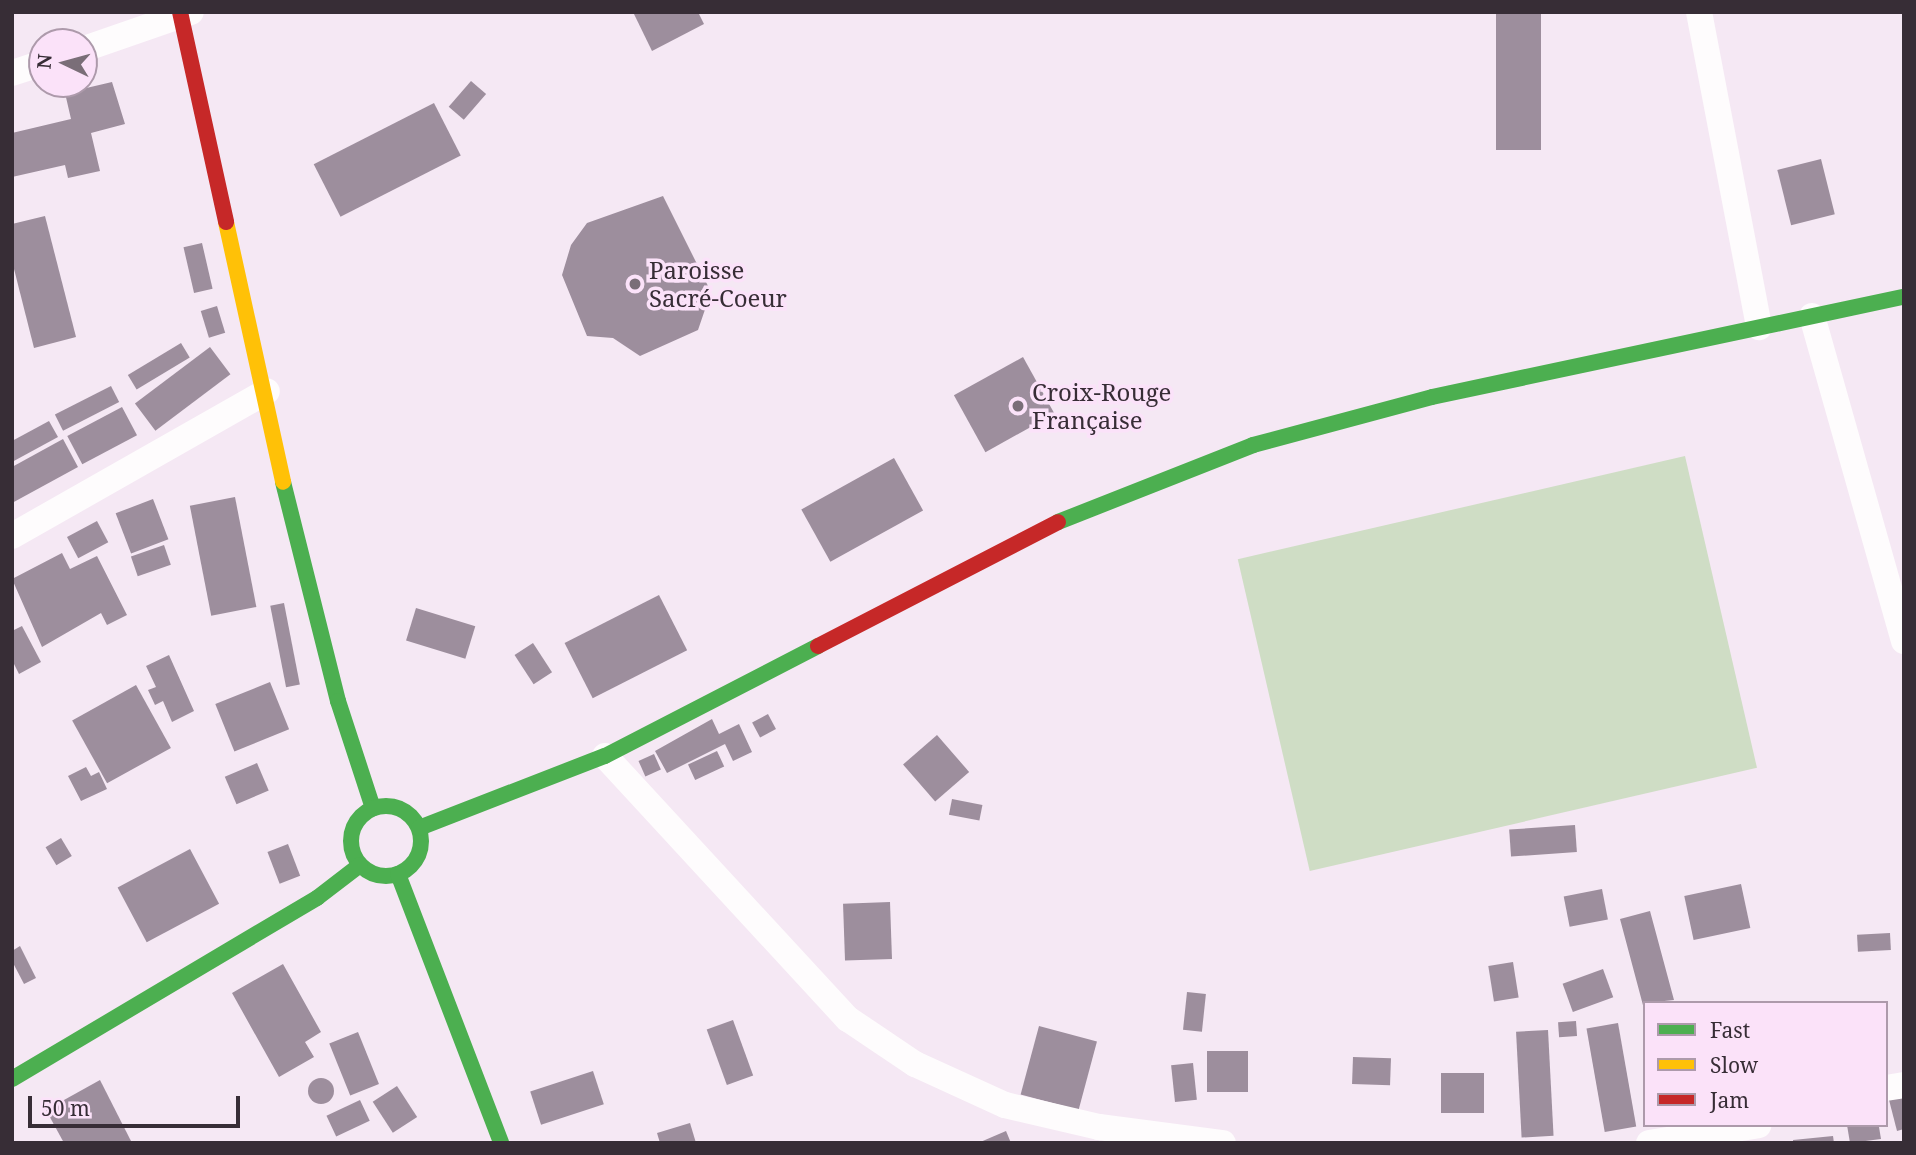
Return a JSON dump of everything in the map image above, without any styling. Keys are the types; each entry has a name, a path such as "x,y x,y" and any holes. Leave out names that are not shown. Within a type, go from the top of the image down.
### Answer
{"main road":[{"path":"184,14 304,571 373,808"},
{"path":"419,828 605,756 1094,503 1253,445 1419,400 1904,297"},
{"path":"373,808 400,809 419,828 418,855 398,874 384,876 360,865 353,853 354,826 373,808"},
{"path":"12,1079 317,898 360,865"},
{"path":"398,874 501,1143"}],"street":[{"path":"1699,12 1759,327"},
{"path":"98,44 184,14"},
{"path":"1812,316 1904,641"},
{"path":"12,536 267,391"},
{"path":"605,756 848,1019 915,1064 1005,1105 1099,1126 1223,1143"},
{"path":"1649,1143 1747,1127"}],"green space":[{"path":"1685,456 1757,768 1310,871 1238,559"}],"building":[{"path":"633,12 698,12 704,24 652,51"},
{"path":"1496,12 1541,12 1541,150 1496,150"},
{"path":"471,81 486,94 464,120 449,107"},
{"path":"112,82 125,124 91,133 100,171 68,178 65,165 12,177 12,133 71,119 66,98 98,98 98,85"},
{"path":"434,103 461,156 340,217 314,164"},
{"path":"1821,159 1835,214 1791,225 1777,170"},
{"name":"Paroisse Sacré-Coeur","path":"663,196 711,292 698,330 640,356 613,338 587,336 562,275 571,245 587,223"},
{"path":"45,216 76,337 34,348 12,261 12,224"},
{"path":"202,243 213,289 194,293 183,247"},
{"path":"217,306 225,333 209,338 201,311"},
{"path":"181,343 190,358 137,390 128,375"},
{"path":"210,347 230,374 155,431 135,404"},
{"path":"1023,357 1055,414 985,452 954,395"},
{"path":"111,386 119,402 63,431 55,415"},
{"path":"122,407 137,435 82,464 67,436"},
{"path":"49,421 58,437 12,462 12,441"},
{"path":"63,439 78,467 12,503 12,467"},
{"path":"894,458 923,510 830,562 801,509"},
{"path":"235,497 256,607 211,616 190,506"},
{"path":"153,499 168,539 131,553 116,513"},
{"path":"97,521 108,542 78,558 67,537"},
{"path":"164,545 171,565 138,576 131,556"},
{"path":"62,553 70,569 97,556 127,615 107,625 101,613 42,647 12,579"},
{"path":"659,595 687,650 593,698 565,643"},
{"path":"284,603 300,684 286,687 270,606"},
{"path":"416,608 475,626 465,659 406,641"},
{"path":"22,626 41,662 19,674 12,660 12,631"},
{"path":"533,643 552,672 534,684 515,655"},
{"path":"169,655 194,711 172,722 163,701 155,705 148,690 156,687 146,666"},
{"path":"270,682 289,729 234,751 215,704"},
{"path":"136,685 171,748 107,783 72,720"},
{"path":"768,714 776,729 760,737 752,722"},
{"path":"712,719 719,734 739,724 752,752 733,761 725,744 667,773 655,751"},
{"path":"937,735 969,772 935,802 903,765"},
{"path":"717,751 724,766 695,780 688,765"},
{"path":"654,754 661,770 645,776 638,761"},
{"path":"257,763 269,791 237,804 225,777"},
{"path":"86,767 91,776 99,772 107,789 81,801 68,776"},
{"path":"952,799 982,805 979,821 949,815"},
{"path":"1575,825 1577,852 1511,857 1509,830"},
{"path":"61,838 72,856 56,865 46,847"},
{"path":"288,844 300,876 280,884 267,852"},
{"path":"190,849 219,904 147,942 118,887"},
{"path":"1741,884 1750,928 1694,940 1684,896"},
{"path":"1602,889 1608,919 1570,927 1564,896"},
{"path":"890,902 892,959 845,961 843,904"},
{"path":"1650,911 1674,1000 1643,1001 1643,1005 1620,919"},
{"path":"1890,933 1891,950 1858,952 1857,935"},
{"path":"20,946 36,978 24,984 12,961 12,951"},
{"path":"1513,962 1519,998 1494,1001 1488,966"},
{"path":"283,964 321,1032 305,1042 314,1057 279,1077 232,993"},
{"path":"1603,969 1613,997 1573,1012 1563,984"},
{"path":"1187,992 1206,994 1202,1032 1183,1030"},
{"path":"733,1020 753,1075 727,1085 707,1030"},
{"path":"1576,1021 1577,1036 1559,1037 1558,1022"},
{"path":"1618,1023 1636,1126 1605,1132 1586,1029"},
{"path":"1039,1026 1097,1042 1079,1110 1021,1095"},
{"path":"1548,1030 1554,1136 1522,1138 1516,1032"},
{"path":"358,1032 379,1084 350,1096 329,1044"},
{"path":"1207,1051 1248,1051 1248,1092 1207,1092"},
{"path":"1353,1057 1391,1058 1390,1085 1352,1084"},
{"path":"1193,1063 1197,1100 1175,1102 1171,1065"},
{"path":"593,1071 604,1104 541,1125 530,1091"},
{"path":"1441,1073 1484,1073 1484,1113 1441,1113"},
{"path":"321,1078 331,1081 334,1091 331,1101 321,1104 311,1101 308,1091 311,1081"},
{"path":"100,1080 132,1143 64,1143 46,1110"},
{"path":"397,1086 417,1117 393,1133 373,1102"},
{"path":"1904,1093 1904,1129 1897,1131 1888,1096"},
{"path":"360,1100 370,1121 336,1136 326,1116"},
{"path":"690,1123 696,1143 660,1143 657,1133"},
{"path":"1847,1127 1879,1127 1881,1139 1850,1143"},
{"path":"1006,1131 1011,1143 978,1143"},
{"path":"1833,1136 1834,1143 1793,1143 1793,1140"}],"traffic: fast":[{"path":"1058,522 1253,445 1432,397 1904,297"},
{"path":"283,482 338,701 373,808"},
{"path":"419,828 605,756 818,646"},
{"path":"386,806 411,816 421,841 411,866 386,876 361,866 351,841 361,816 386,806"},
{"path":"12,1079 317,898 360,865"},
{"path":"398,874 501,1143"}],"traffic: slow":[{"path":"226,222 283,482"}],"traffic: jam":[{"path":"180,12 226,222"},
{"path":"818,646 1058,522"}],"place":[{"name":"Paroisse Sacré-Coeur","path":"635,284"},
{"name":"Croix-Rouge Française","path":"1018,406"}]}
